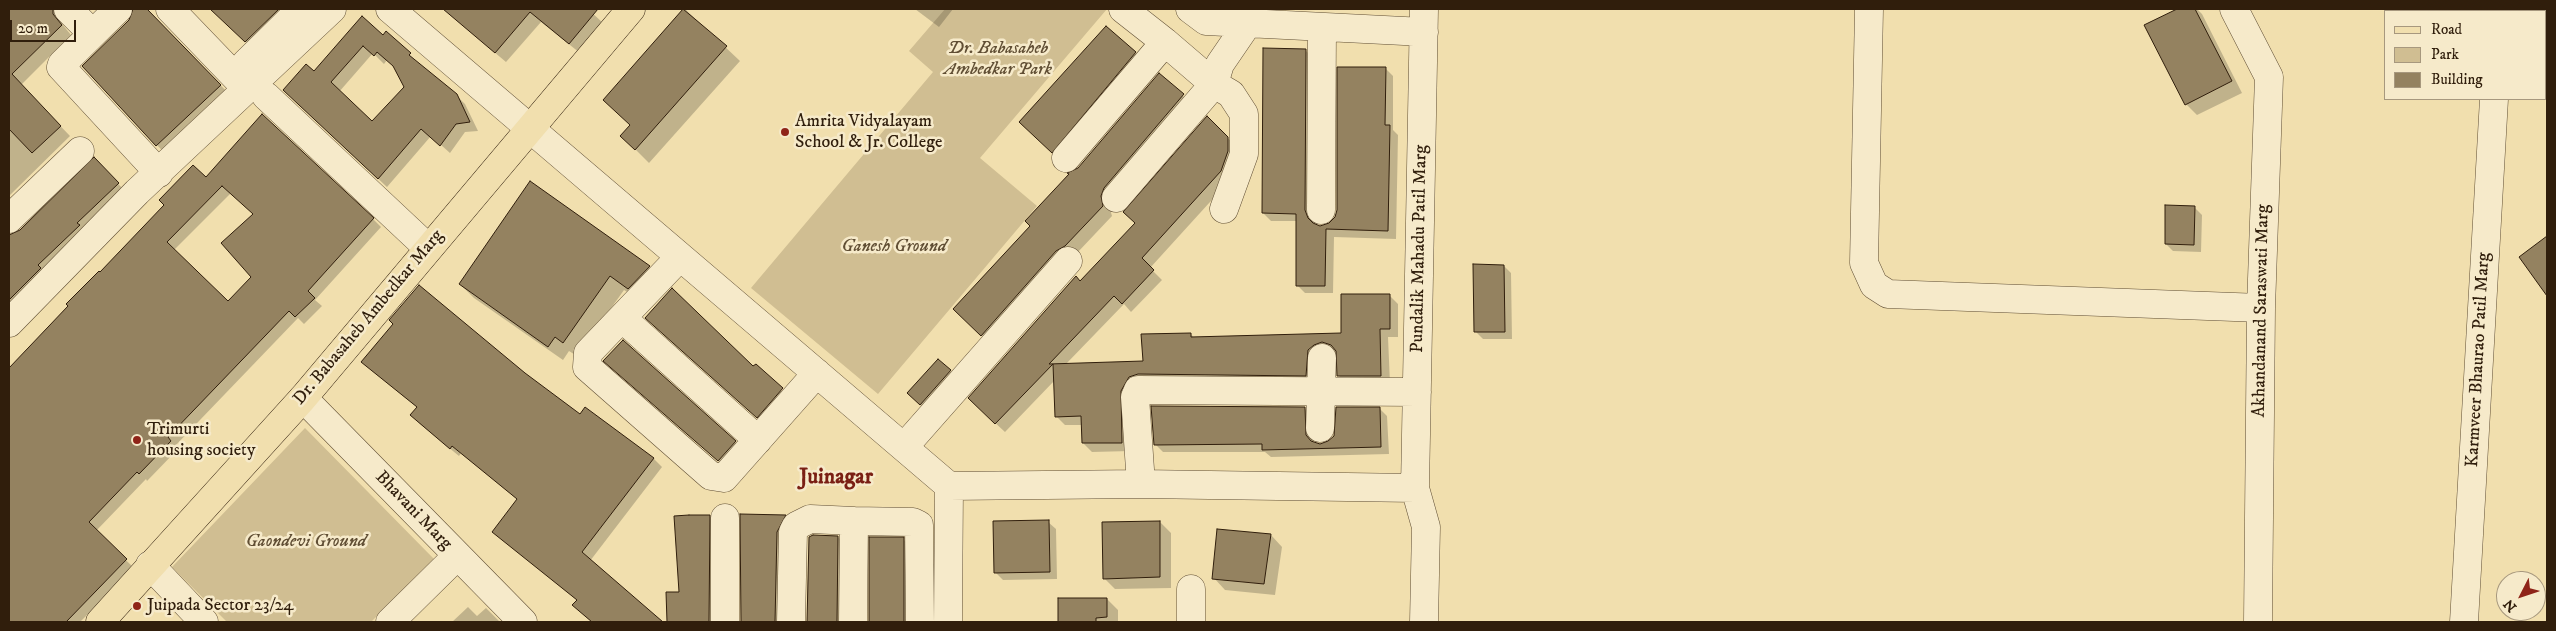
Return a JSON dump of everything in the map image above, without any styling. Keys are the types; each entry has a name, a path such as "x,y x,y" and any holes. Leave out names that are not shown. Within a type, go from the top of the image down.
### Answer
{"main road":[{"name":"Dr. Babasaheb Ambedkar Marg","path":"100,622 303,398 631,9"}],"street":[{"path":"118,9 62,64 61,68 153,167"},
{"path":"170,9 250,80 428,248"},
{"path":"194,9 250,80"},
{"path":"250,80 301,9"},
{"path":"9,323 153,167 332,9"},
{"path":"390,9 528,129 949,486 1141,484 1415,488"},
{"path":"1123,9 1214,84 1231,94 1244,114 1244,154 1224,209"},
{"path":"1190,9 1206,21 1322,27 1424,20"},
{"path":"1869,9 1864,263 1874,285 1888,294 2261,308"},
{"name":"Akhandanand Saraswati Marg","path":"2234,9 2269,77 2261,308 2258,622"},
{"name":"Pundalik Mahadu Patil Marg","path":"1424,20 1415,488 1426,527 1424,622"},
{"path":"1116,198 1214,84 1220,64 1248,23"},
{"path":"1321,210 1322,27"},
{"path":"1066,158 1165,42"},
{"name":"Karmveer Bhaurao Patil Marg","path":"2464,622 2494,100"},
{"path":"9,220 80,151"},
{"path":"680,257 588,353 586,367 712,476 724,478 817,373"},
{"path":"904,447 1068,261"},
{"path":"622,318 758,440"},
{"path":"1320,428 1322,358"},
{"path":"1141,484 1135,397 1138,390 1416,392"},
{"name":"Bhavani Marg","path":"303,398 523,622"},
{"path":"948,622 949,486"},
{"path":"725,518 725,622"},
{"path":"791,622 793,532 796,526 810,519 913,522 919,525 920,622"},
{"path":"853,622 854,521"},
{"path":"390,622 457,556"},
{"path":"150,565 204,622"},
{"path":"1191,589 1191,622"}],"green space":[{"name":"Ganesh Ground","path":"945,9 1107,9 980,158 1037,206 878,394 751,288 933,72 909,51"},
{"name":"Gaondevi Ground","path":"305,428 434,559 371,622 227,622 172,567"}],"building":[{"path":"9,9 53,9 53,14 62,25 12,74 61,126 32,153 9,129"},
{"path":"133,9 147,9 221,85 156,146 82,66 129,20"},
{"path":"210,9 279,9 245,42"},
{"path":"443,9 598,9 569,44 530,12 495,53"},
{"path":"683,9 727,46 635,150 620,136 630,125 603,100"},
{"path":"2177,9 2195,9 2232,81 2185,105 2144,25"},
{"path":"362,16 383,35 386,31 411,53 409,55 457,94 470,122 456,124 440,146 421,129 378,179 283,90 306,64 314,71","holes":["363,46 374,56 377,52 393,66 404,87 372,121 331,82"]},
{"path":"1106,26 1136,52 1052,153 1019,122"},
{"path":"1263,48 1306,49 1305,210 1308,218 1320,226 1329,223 1335,217 1337,210 1337,67 1386,67 1385,125 1390,125 1388,231 1326,229 1325,286 1296,286 1296,214 1262,213"},
{"path":"1159,73 1184,94 1104,188 1101,196 1103,206 1065,246 1056,251 981,336 953,309 1030,226 1025,221 1069,174 1067,173 1078,168"},
{"path":"262,114 374,218 308,291 315,298 295,317 289,311 168,437 171,441 139,474 137,472 89,522 127,559 66,622 9,622 9,368 68,306 66,304 100,272 164,205 159,200 193,165 206,177","holes":["222,186 253,214 221,243 251,277 228,301 167,242"]},
{"path":"1207,116 1228,137 1228,151 1221,171 1142,258 1154,270 1122,304 1114,296 1049,364 1143,361 1141,334 1191,333 1191,337 1341,333 1341,294 1390,294 1390,329 1380,329 1381,376 1337,376 1336,351 1331,345 1322,342 1308,350 1306,376 1138,374 1129,377 1121,391 1122,443 1082,443 1081,416 1055,417 1053,364 995,424 968,398 1076,276 1080,281 1135,223 1123,212"},
{"path":"94,157 119,183 77,223 80,225 38,265 41,268 9,300 9,235 20,230"},
{"path":"530,181 650,266 628,289 610,276 563,343 555,337 548,347 459,284"},
{"path":"2165,205 2195,206 2194,245 2165,244"},
{"path":"2547,236 2547,296 2519,257"},
{"path":"1473,264 1504,265 1505,332 1474,332"},
{"path":"419,285 525,373 580,414 585,407 654,458 582,552 663,622 592,622 572,605 577,600 492,532 517,499 452,446 450,449 410,415 417,407 361,362 393,324 389,320"},
{"path":"672,288 753,366 756,364 783,388 757,418 645,318"},
{"path":"623,340 736,441 718,461 603,361"},
{"path":"938,359 951,370 920,405 907,393"},
{"path":"1151,406 1305,407 1306,435 1311,441 1320,444 1334,436 1336,407 1380,407 1381,447 1262,450 1262,444 1154,445"},
{"path":"740,514 786,515 777,532 775,622 741,622"},
{"path":"710,515 709,622 667,622 666,592 679,592 674,516"},
{"path":"1049,520 1050,572 994,573 993,521"},
{"path":"1160,521 1160,577 1103,579 1102,522"},
{"path":"1217,529 1271,534 1264,584 1212,579"},
{"path":"813,535 838,536 837,622 807,622 809,537"},
{"path":"869,537 904,537 904,622 869,622"},
{"path":"1058,598 1107,598 1107,617 1096,618 1096,622 1058,622"}],"place":[{"name":"Amrita Vidyalayam School & Jr. College","path":"785,132"},
{"name":"Trimurti housing society","path":"137,440"},
{"name":"Juipada Sector 23/24","path":"137,606"}],"district":[{"name":"Juinagar","path":"836,478"}],"park label":[{"name":"Dr. Babasaheb Ambedkar Park","path":"998,59"}]}
